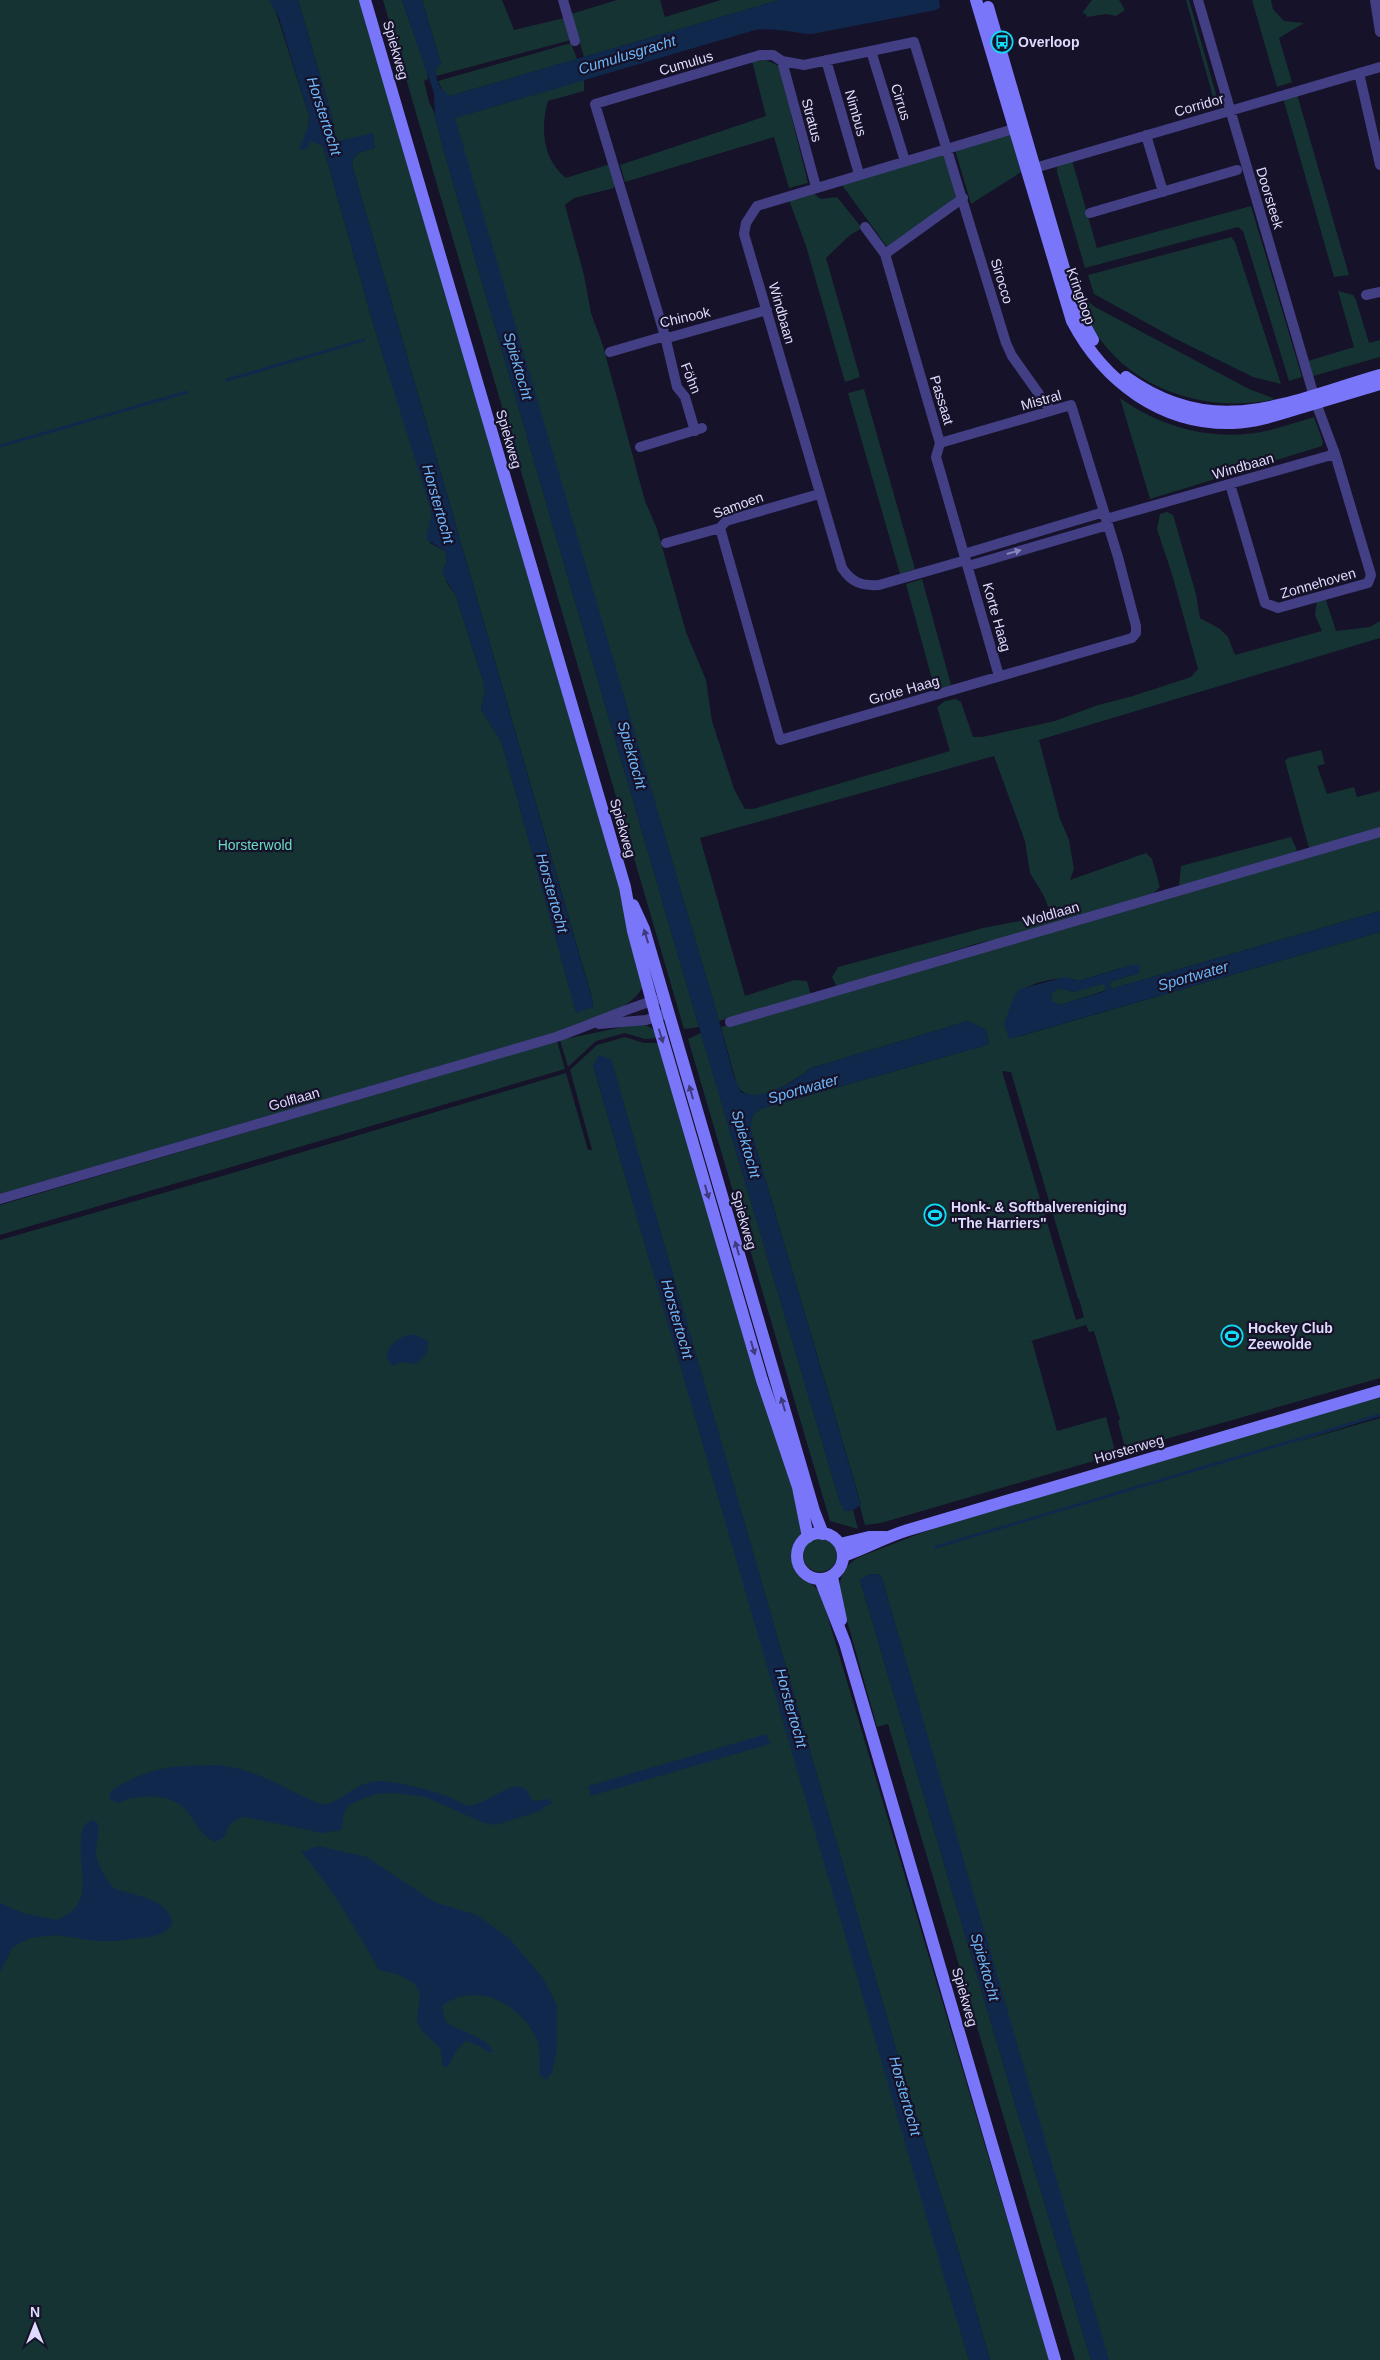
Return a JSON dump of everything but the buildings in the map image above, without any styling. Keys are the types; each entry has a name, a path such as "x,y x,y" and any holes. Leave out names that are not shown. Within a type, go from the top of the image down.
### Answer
{"main road":[{"name":"Spiekweg","path":"365,0 625,887 632,931 662,1015 814,1511 823,1534"},
{"name":"Kringloop","path":"976,0 1019,127"},
{"name":"Kringloop","path":"985,0 1072,321 1096,360 1113,378 1137,396 1167,412 1201,421 1233,423 1263,419 1380,375"},
{"name":"Kringloop","path":"1315,399 1380,384"},
{"name":"Spiekweg","path":"662,1015 762,1380 798,1486 808,1537"},
{"name":"Horsterweg","path":"842,1550 871,1546 886,1537 1380,1391"},
{"path":"823,1534 830,1535 842,1550 842,1564 826,1578 810,1577 798,1563 798,1553 801,1544 808,1537 823,1534"},
{"name":"Spiekweg","path":"826,1578 1055,2360"}],"street":[{"path":"563,0 575,41"},
{"name":"Doorsteek","path":"1198,0 1315,399"},
{"path":"1374,0 1380,32"},
{"name":"Cumulus","path":"665,336 595,104 760,55 773,55 782,62 804,64 914,42 947,148"},
{"name":"Cirrus","path":"871,51 905,161"},
{"name":"Nimbus","path":"826,60 859,174"},
{"name":"Stratus","path":"782,62 816,186"},
{"name":"Corridor","path":"1031,169 1380,67"},
{"path":"1359,73 1380,165"},
{"name":"Windbaan","path":"1019,127 816,186 757,206 746,222 744,234 819,494 842,568 849,578 856,583 866,586 879,585 1335,454"},
{"path":"1146,135 1162,192"},
{"name":"Sirocco","path":"947,148 1006,343 1012,356 1051,411"},
{"path":"1090,213 1237,170"},
{"path":"885,254 963,198"},
{"name":"Passaat","path":"865,227 885,254 940,443 936,457 966,560"},
{"path":"1366,295 1380,292"},
{"name":"Chinook","path":"610,352 767,310"},
{"name":"Föhn","path":"640,447 698,429 684,397 677,387 665,336"},
{"path":"1315,399 1335,454"},
{"name":"Mistral","path":"940,443 1071,405 1106,519"},
{"name":"Zonnehoven","path":"1230,484 1265,603 1278,608 1368,583 1371,576 1335,454"},
{"name":"Samoen","path":"666,543 720,528 726,521 819,494"},
{"name":"Grote Haag","path":"720,528 780,740 1132,638 1136,633 1136,626 1106,519"},
{"name":"Korte Haag","path":"966,560 999,676"},
{"name":"Woldlaan","path":"730,1022 1380,832"},
{"name":"Golflaan","path":"0,1199 596,1024 622,1011 657,1000"},
{"name":"Golflaan","path":"596,1024 622,1023 662,1015"}],"green space":[{"name":"Horsterwold","path":"0,0 269,0 275,9 309,115 308,134 309,137 323,146 377,337 427,493 432,514 428,535 430,543 445,551 447,561 444,568 446,581 456,596 483,681 485,691 481,709 502,743 576,1012 593,1007 592,998 352,165 357,155 375,148 372,134 339,141 335,136 332,116 298,0 360,0 622,897 643,985 630,1002 595,1020 0,1194"},
{"path":"383,0 402,0 427,72 428,79 424,81 429,102 434,112 699,1027 684,1029"},
{"path":"422,0 502,0 514,30 564,18 571,40 436,76 435,69 441,64"},
{"path":"617,0 660,0 665,17 721,0 779,0 584,57 571,14"},
{"path":"1092,0 1119,0 1125,10 1116,16 1106,14 1087,17 1086,14 1082,13"},
{"path":"1186,0 1189,0 1218,101 1215,104"},
{"path":"1252,0 1271,0 1273,9 1284,21 1304,23 1279,38 1292,82 1277,87"},
{"path":"571,43 577,59 450,96 444,93 438,81"},
{"path":"757,59 766,60 779,66 808,183 789,188 774,137 625,182 620,165 766,116 752,61"},
{"path":"584,80 584,91 548,101 544,122 545,143 552,162 566,178 610,164 615,181 614,188 574,198 565,205 584,275 591,313 603,346 645,501 657,529 686,632 706,680 712,721 734,789 745,809 753,809 950,751 937,707 945,701 956,699 961,702 973,737 982,737 1055,721 1098,705 1191,677 1198,669 1172,574 1157,529 1160,514 1167,512 1173,515 1196,594 1200,618 1220,629 1228,637 1235,655 1322,631 1315,615 1317,601 1326,600 1336,631 1370,627 1380,621 1380,638 1039,740 1060,819 1069,840 1074,869 1070,880 1146,853 1152,859 1160,887 1151,895 1022,934 979,943 837,987 832,977 838,967 983,928 1051,915 1044,896 1030,873 1025,841 994,756 700,838 745,996 794,980 807,981 811,995 719,1021 454,118"},
{"path":"1297,94 1349,275 1334,277 1283,98"},
{"path":"1010,134 1021,172 971,204 955,150"},
{"path":"944,154 957,196 888,248 842,185"},
{"path":"1072,160 1097,248 1251,206 1302,377 1289,381 1243,231 1238,227 1085,268 1057,172 1057,167"},
{"path":"813,193 821,199 837,197 862,228 850,235 826,258 860,377 845,382 806,246 789,200"},
{"path":"1231,237 1235,242 1281,384 1253,377 1174,338 1094,294 1088,275"},
{"path":"1338,291 1353,295 1369,343 1380,340 1380,357 1313,376 1308,361 1354,347"},
{"path":"1081,296 1095,307 1249,389 1275,399 1249,403 1222,403 1195,399 1169,391 1145,379 1123,364 1104,344 1089,321"},
{"path":"864,389 915,569 900,574 848,393"},
{"path":"1120,398 1171,425 1189,430 1227,435 1266,431 1314,417 1323,442 1322,446 1150,499"},
{"path":"922,579 951,685 935,690 906,584"},
{"path":"1321,750 1325,764 1317,766 1327,794 1354,787 1357,797 1380,791 1380,828 1309,848 1285,761 1288,758"},
{"path":"1380,835 1380,911 1111,989 1109,982 1139,973 1121,968 1079,981 1055,979 1027,987 1014,996 1017,1037 1380,932 1380,1378 1141,1446 1125,1448 1118,1421 1120,1419 1094,1331 1089,1332 1086,1325 1027,1342 1032,1341 1057,1431 1106,1417 1115,1451 1097,1460 881,1523 865,1525 860,1507 861,1504 751,1131 752,1118 760,1109 987,1045 989,1043 986,1030 968,1021 811,1068 784,1086 763,1094 752,1095 744,1092 737,1085 721,1027","holes":["1002,1071 1011,1072 1084,1317 1076,1320"]},
{"path":"1291,837 1297,850 1292,855 1179,886 1181,866"},
{"path":"1104,983 1107,990 1060,1005 1052,1002 1051,995 1058,988 1073,992"},
{"path":"637,1024 650,1027 655,1031 658,1038 645,1039 625,1033 596,1041 568,1067 560,1040"},
{"path":"701,1033 840,1502 845,1511 853,1510 858,1529 830,1521 688,1039"},
{"path":"625,1037 644,1043 661,1043 796,1493 802,1532 792,1555 792,1560 798,1573 821,1594 1049,2360 990,2360 968,2282 900,2063 611,1060 600,1056 593,1065 969,2360 0,2360 0,1240 236,1172 566,1073 588,1150 592,1150 570,1070 597,1045"},
{"path":"557,1041 565,1069 0,1235 0,1205"},
{"path":"1380,1397 1380,1416 1298,1442 1380,1418 1380,2360 1107,2360 881,1575 870,1574 860,1580 1091,2360 1075,2360 888,1724 877,1727 840,1596 841,1578 849,1564 859,1557 942,1525"},
{"path":"820,1538 832,1543 837,1555 832,1567 820,1572 808,1567 803,1555 808,1543"}],"water":[{"name":"Horstertocht","path":"269,0 298,0 332,116 335,136 340,141 373,133 375,148 357,155 352,165 592,999 593,1007 576,1013 502,743 481,709 485,691 483,681 456,596 442,573 447,561 445,551 426,539 432,514 377,337 323,146 311,141 306,149 299,150 309,124 309,115 278,15"},
{"path":"402,0 422,0 441,64 435,69 436,77 441,88 450,96 779,0 939,0 940,7 936,10 812,34 755,30 455,118 734,1077 741,1092 760,1094 769,1092 796,1079 811,1068 968,1021 986,1030 989,1043 987,1045 760,1109 752,1118 751,1131 861,1505 853,1510 845,1511 840,1502 699,1027 445,155 435,117 434,93"},
{"name":"Sportwater","path":"1380,911 1380,932 1009,1039 1004,1024 1014,996 1020,989 1066,977 1079,981 1135,964 1140,966 1139,973 1109,982 1111,989","holes":["1104,984 1106,991 1060,1005 1052,1001 1051,995 1058,988 1073,992"]},
{"name":"Horstertocht","path":"599,1055 611,1059 900,2063 968,2282 990,2360 969,2360 945,2281 593,1065"},
{"path":"408,1335 417,1335 429,1342 426,1355 416,1364 402,1362 393,1366 386,1358 389,1349 400,1338"},
{"name":"Spiektocht","path":"870,1574 881,1575 1109,2360 1091,2360 860,1580"},
{"path":"767,1734 770,1744 591,1796 588,1786"},
{"path":"214,1765 257,1774 320,1804 334,1801 361,1785 379,1781 394,1782 423,1789 468,1805 474,1805 513,1787 525,1789 534,1801 549,1799 553,1803 542,1808 543,1810 496,1825 484,1823 425,1797 395,1793 376,1794 350,1804 345,1810 341,1830 322,1833 245,1817 234,1821 229,1826 225,1837 215,1842 201,1831 184,1808 169,1799 152,1796 133,1798 117,1803 110,1799 109,1795 119,1786 143,1774 182,1766"},
{"path":"92,1820 97,1822 98,1825 96,1851 99,1866 113,1888 141,1896 159,1904 171,1917 172,1925 163,1933 150,1937 116,1941 96,1941 56,1935 30,1938 13,1947 0,1972 0,1903 23,1913 57,1920 71,1912 79,1902 82,1890 81,1837 85,1824"},
{"path":"318,1846 367,1857 434,1902 477,1915 509,1938 543,1978 557,2005 557,2049 552,2073 546,2080 540,2075 538,2044 530,2027 521,2016 509,2007 497,2000 483,1996 469,1995 455,1999 442,2006 446,2022 478,2037 493,2051 491,2053 465,2041 456,2051 448,2067 443,2067 440,2048 421,2030 417,2020 420,1994 415,1984 399,1975 379,1970 333,1894 301,1852"}],"waterway":[{"path":"227,380 364,340"},
{"path":"0,446 187,392"},
{"path":"936,1547 1380,1415"}],"place":[{"name":"Overloop","path":"1002,42"},
{"name":"Honk- & Softbalvereniging \"The Harriers\"","path":"935,1215"},
{"name":"Hockey Club Zeewolde","path":"1232,1336"}],"water label":[{"name":"Cumulusgracht","path":"627,55"}]}
